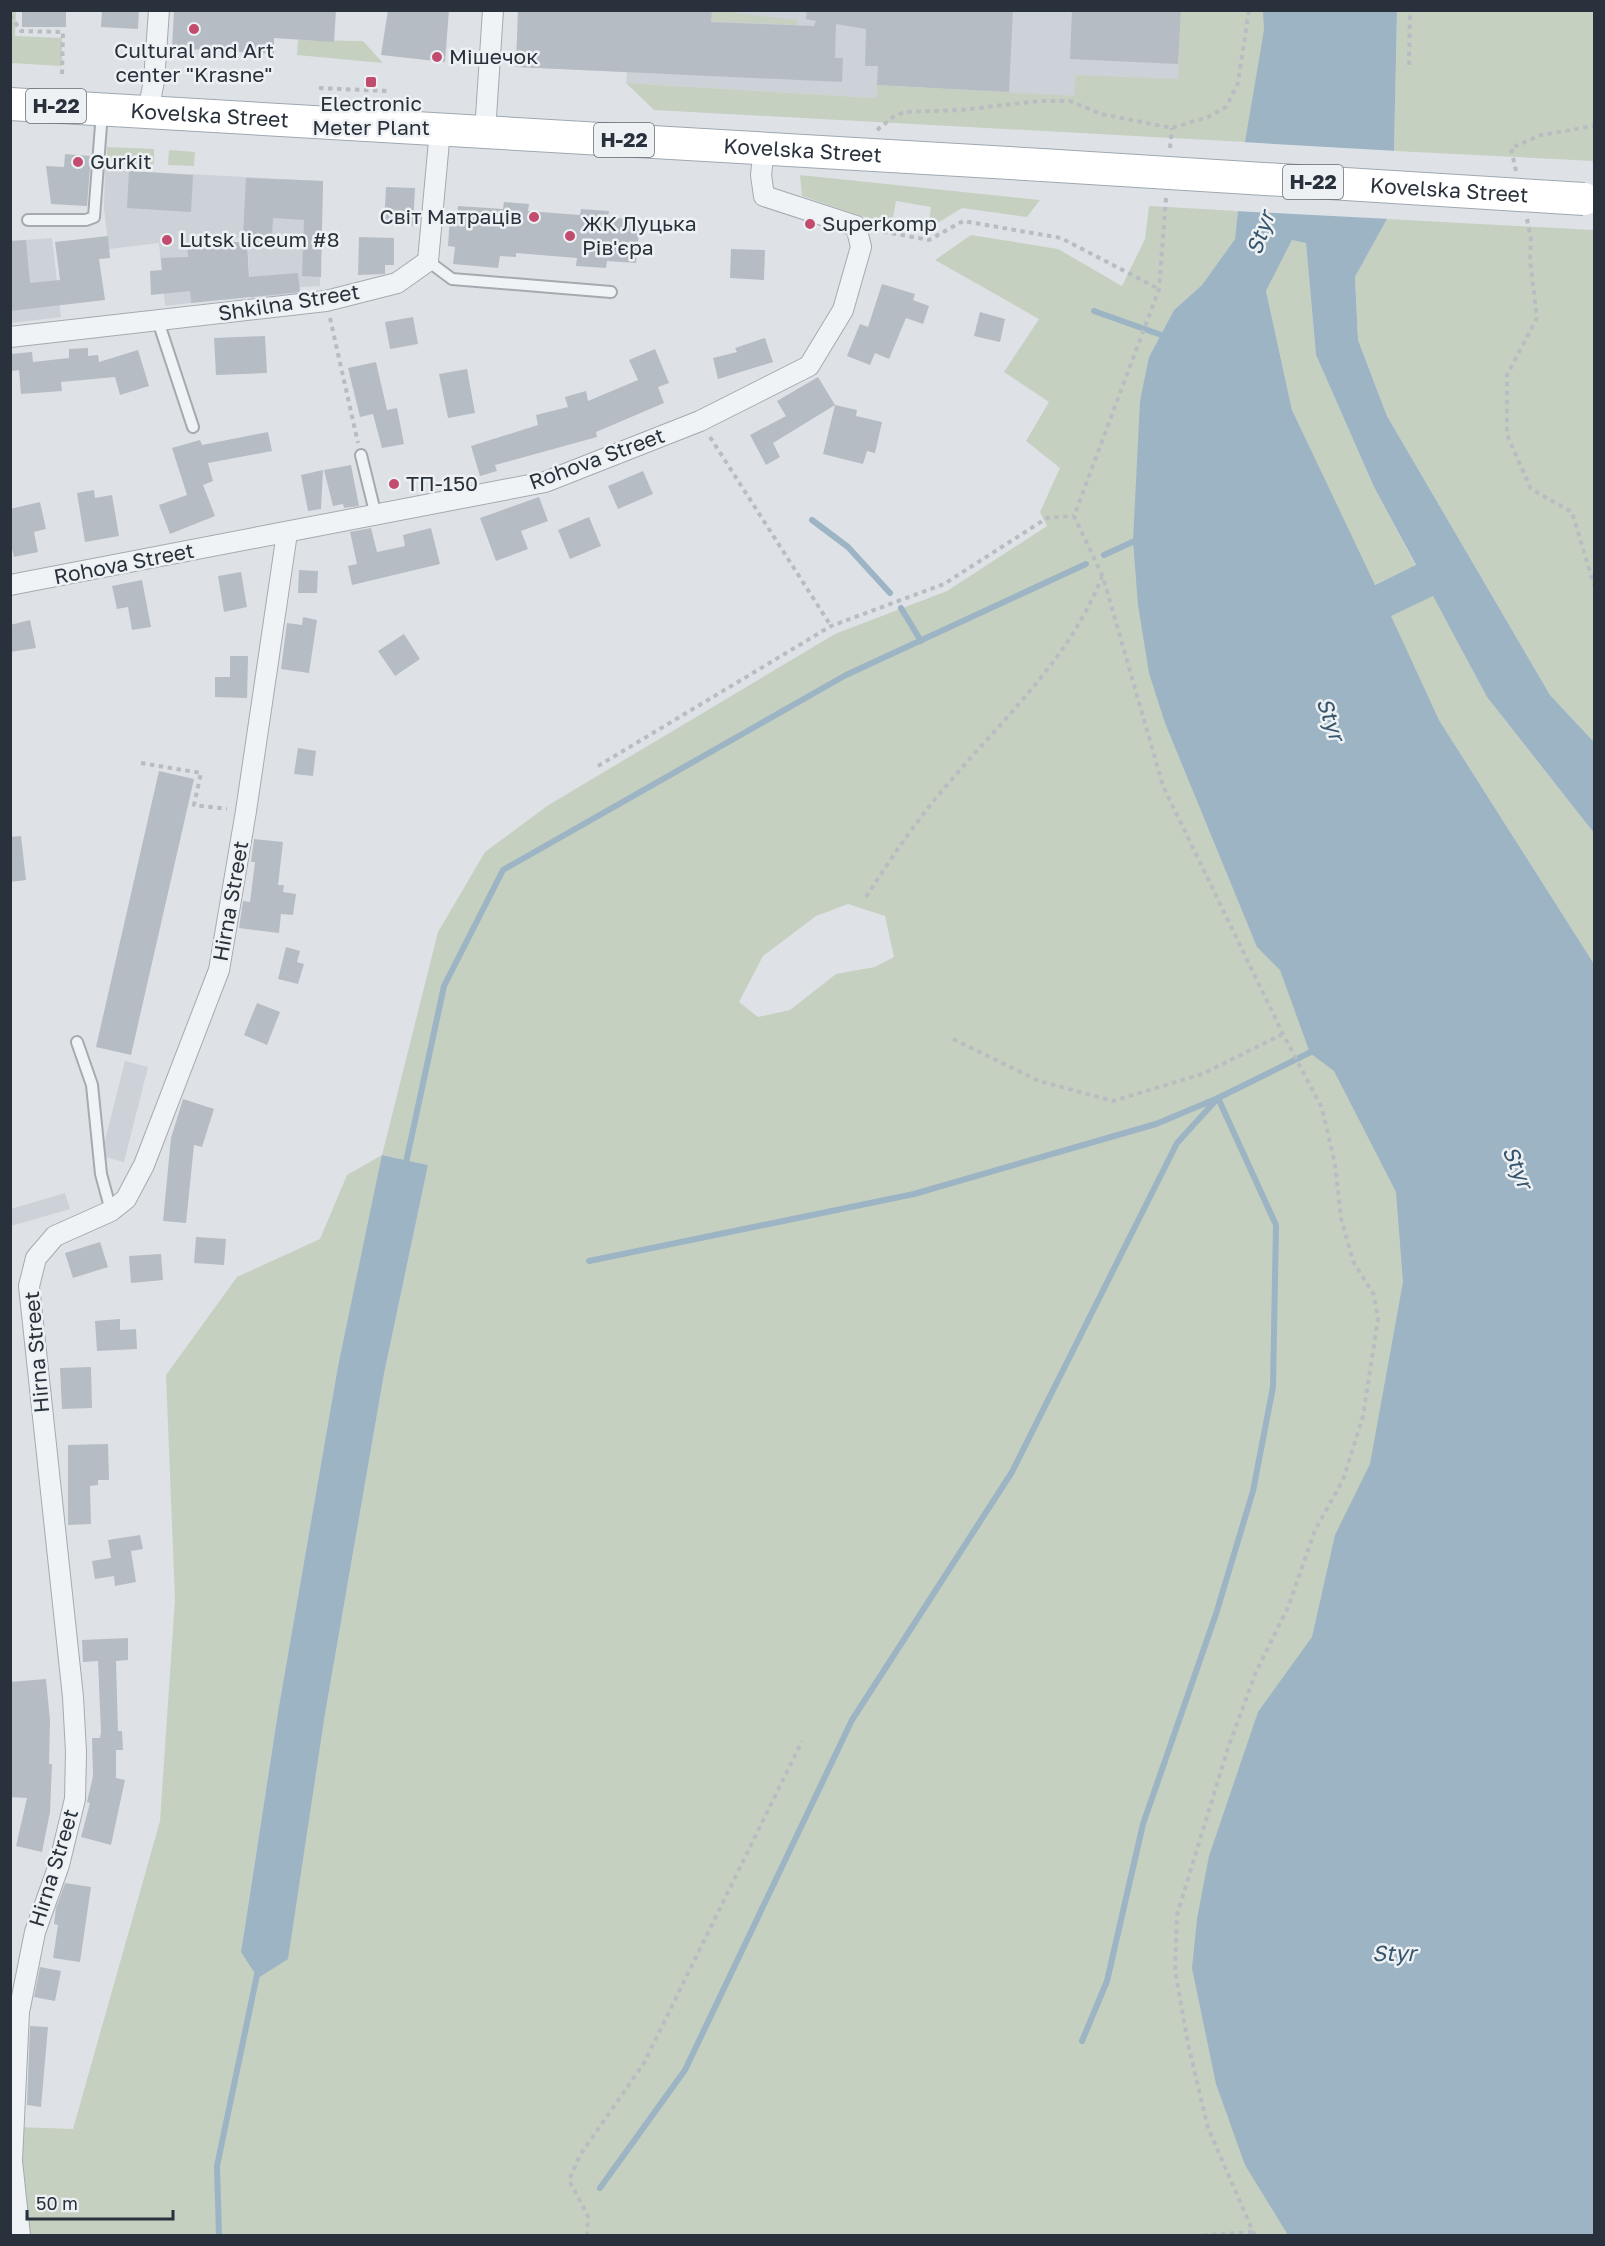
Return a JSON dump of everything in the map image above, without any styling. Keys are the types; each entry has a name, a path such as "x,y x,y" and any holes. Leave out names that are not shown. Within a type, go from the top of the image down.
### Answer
{"main road":[{"name":"Kovelska Street","path":"10,104 1589,199"}],"street":[{"path":"148,111 154,81 159,10"},
{"path":"485,132 494,10"},
{"path":"428,261 440,130"},
{"path":"764,148 761,175 764,196 856,226"},
{"name":"Rohova Street","path":"10,585 545,482 700,421 809,366 843,310 861,247 856,226"},
{"name":"Shkilna Street","path":"10,337 326,301 397,283 428,261"},
{"name":"Hirna Street","path":"20,2235 12,2161 18,2012 35,1932 59,1865 75,1799 76,1752 73,1697 29,1286 36,1258 55,1236 111,1211 126,1199 144,1165 219,970 246,812 287,533"}],"lane":[{"path":"28,220 86,220 94,217 102,109"},
{"path":"428,261 452,279 610,292"},
{"path":"159,321 193,427"},
{"path":"361,455 376,516"},
{"path":"77,1042 92,1085 101,1174 111,1211"}],"path":[{"path":"877,131 893,117 904,112 961,110 1039,101 1070,101 1101,114 1172,128 1208,117 1226,107 1238,83 1249,10"},
{"path":"1409,65 1410,10"},
{"path":"10,15 21,31 63,32 62,75"},
{"path":"319,88 387,91"},
{"path":"1518,182 1511,148 1541,135 1594,126"},
{"path":"1170,151 1172,128"},
{"path":"1166,197 1159,290 1074,516 1103,577 1163,786 1283,1034 1322,1108 1335,1164 1341,1218 1353,1261 1374,1295 1378,1319 1363,1416 1343,1480 1315,1530 1289,1605 1256,1672 1228,1748 1177,1915 1175,1970 1188,2044 1208,2128 1254,2234 1194,2235"},
{"path":"1526,216 1532,239 1530,260 1537,318 1507,375 1507,435 1531,489 1572,512 1594,585"},
{"path":"856,226 929,240 963,221 1061,238 1159,290"},
{"path":"326,301 361,455"},
{"path":"700,421 831,626"},
{"path":"598,766 831,626 944,584 1047,518 1074,516"},
{"path":"867,897 909,831 953,778 1015,711 1058,654 1088,613 1103,577"},
{"path":"141,763 201,773 194,805 246,812"},
{"path":"953,1039 1039,1081 1113,1101 1202,1074 1283,1034"},
{"path":"587,2235 588,2216 569,2180 580,2155 644,2063 802,1741"}],"shaded area":[{"path":"518,11 1222,11 1176,103 877,85 876,98 626,83 627,72 516,67"},
{"path":"105,170 323,181 320,286 300,287 300,293 251,298 247,238 239,238 187,247 191,303 165,306 159,243 109,249 104,209"},
{"path":"52,238 61,317 11,323 11,241"},
{"path":"125,1061 148,1067 124,1162 101,1156"},
{"path":"65,1193 70,1209 11,1226 11,1209"}],"green space":[{"path":"712,10 736,11 736,13 797,20 797,25 711,21"},
{"path":"1181,10 1280,11 1290,99 1245,142 654,110 626,83 876,98 877,85 1074,96 1076,75 1178,79"},
{"path":"10,11 16,11 15,36 62,38 62,66 11,63"},
{"path":"1397,11 1594,11 1594,161 1394,151"},
{"path":"298,40 363,41 383,63 297,55"},
{"path":"107,147 154,149 154,164 107,162"},
{"path":"169,150 195,152 194,166 168,165"},
{"path":"800,175 1040,200 1027,217 962,208 928,229 931,207 896,201 892,223 861,216 802,196"},
{"path":"1149,206 1238,211 1235,239 1202,285 1174,310 1149,357 1441,1222 1344,2235 26,2235 19,2127 73,2129 160,1821 175,1599 166,1375 237,1277 320,1239 347,1175 382,1155 438,932 485,852 547,806 835,634 947,591 1047,526 1040,512 1060,468 1026,441 1049,402 1004,372 1039,319 935,260 971,235 1058,249 1122,286 1145,239","holes":["848,904 885,916 894,957 875,967 836,974 790,1010 758,1017 739,1002 763,956 816,916","383,1155 428,1165 384,1374 324,1720 241,1951 278,1712 338,1366"]},
{"path":"1387,219 1594,230 1594,742 1550,695 1387,416 1358,340 1355,277"},
{"path":"1292,240 1306,242 1316,355 1374,487 1416,566 1374,585 1292,410 1266,291"},
{"path":"1433,595 1487,697 1594,833 1594,964 1439,720 1390,616"}],"water":[{"name":"Styr","path":"1263,11 1397,11 1394,151 1387,219 1355,277 1358,340 1387,416 1550,695 1594,742 1594,833 1487,697 1433,596 1391,616 1439,720 1594,964 1594,2235 1288,2235 1245,2165 1216,2084 1192,1968 1197,1919 1209,1856 1258,1712 1312,1637 1335,1535 1370,1464 1403,1282 1396,1192 1334,1071 1310,1053 1280,970 1257,947 1165,723 1149,673 1138,605 1133,541 1140,401 1149,357 1174,310 1202,285 1235,239 1245,142 1264,30","holes":["1292,240 1306,243 1316,355 1374,487 1416,565 1375,585 1292,410 1266,291"]},
{"path":"382,1155 428,1165 384,1374 324,1720 288,1959 258,1978 241,1952 278,1712 338,1366"}],"pier":[{"path":"1242,142 1397,151 1390,219 1235,211"}],"building":[{"path":"22,10 66,10 66,27 22,27"},
{"path":"102,10 139,10 138,29 101,27"},
{"path":"174,10 336,10 334,42 274,38 274,54 172,48"},
{"path":"388,10 449,10 445,62 381,55"},
{"path":"518,10 712,10 711,22 814,26 816,21 806,19 807,10 1013,10 1009,92 877,85 878,66 865,66 866,29 836,24 835,58 843,58 842,82 516,67"},
{"path":"1072,10 1181,10 1178,64 1070,59"},
{"path":"65,154 91,156 87,206 51,204 46,166 64,167"},
{"path":"129,171 193,175 191,212 127,208"},
{"path":"246,178 323,181 321,277 302,276 304,220 273,218 272,236 243,235"},
{"path":"386,187 415,188 413,226 384,225"},
{"name":"ЖК Луцька Рів'єра","path":"504,202 529,204 528,211 580,215 581,209 609,211 608,217 640,220 636,263 607,261 606,268 576,266 577,258 516,253 516,257 500,256 498,268 453,264 455,247 448,246 450,216 457,216 458,206 503,209"},
{"path":"108,236 110,258 99,259 105,300 10,311 10,241 26,240 30,283 60,280 55,242"},
{"path":"359,237 394,238 394,265 385,265 385,274 358,275"},
{"path":"226,242 247,242 249,277 298,273 300,292 191,303 190,291 151,295 150,271 162,270 161,258 188,257 187,247 226,245"},
{"path":"731,249 765,250 764,280 730,278"},
{"path":"882,284 915,294 913,300 929,306 923,324 906,318 889,359 875,353 870,365 847,356 860,324 868,327"},
{"path":"980,312 1005,319 1000,342 974,336"},
{"path":"413,317 418,344 390,349 385,322"},
{"path":"265,336 267,373 216,375 214,338"},
{"path":"765,338 773,362 718,379 713,358 737,352 735,348"},
{"path":"88,348 88,356 98,355 99,362 138,350 149,386 120,395 115,377 61,382 62,391 21,394 19,370 12,371 11,354 32,352 33,362 69,358 69,349"},
{"path":"655,349 669,383 658,387 664,403 596,432 597,437 495,465 497,471 480,476 471,446 538,425 536,415 568,407 565,397 586,391 588,401 638,380 629,360"},
{"path":"376,362 387,410 397,408 404,444 382,448 373,414 360,417 348,368"},
{"path":"467,369 475,413 448,418 439,374"},
{"path":"818,377 835,405 773,443 780,457 766,465 750,435 786,416 777,401"},
{"path":"835,405 857,410 856,416 882,422 875,453 867,451 863,464 823,454"},
{"path":"268,432 272,451 208,463 213,481 203,485 215,516 170,534 159,505 187,495 172,448 200,440 202,445"},
{"path":"351,465 359,506 344,508 343,504 333,506 324,470"},
{"path":"323,470 321,509 308,511 301,475"},
{"path":"643,471 653,494 618,509 608,486"},
{"path":"94,490 95,498 112,495 119,536 85,542 77,493"},
{"path":"539,497 548,521 521,531 528,549 496,561 480,518"},
{"path":"40,502 46,529 34,532 38,552 14,557 10,540 10,509"},
{"path":"589,517 601,546 570,559 558,530"},
{"path":"371,528 377,552 405,546 403,535 431,528 440,564 352,585 348,566 357,564 350,532"},
{"path":"299,570 318,571 317,593 298,593"},
{"path":"241,572 247,607 224,612 218,576"},
{"path":"142,580 151,627 132,630 128,607 117,609 112,586"},
{"path":"303,617 317,620 309,673 281,669 287,623 302,625"},
{"path":"30,620 36,648 10,652 10,625"},
{"path":"404,634 420,659 395,676 378,651"},
{"path":"230,656 248,656 247,698 215,697 215,677 230,677"},
{"path":"298,748 316,751 313,776 294,774"},
{"path":"159,771 194,779 131,1055 96,1047"},
{"path":"21,836 26,880 10,882 10,837"},
{"path":"254,839 283,842 278,885 284,885 283,892 296,894 293,915 281,914 279,933 239,928 243,901 250,902 255,862 251,862"},
{"path":"286,947 300,951 297,962 304,964 298,984 278,979"},
{"path":"257,1003 280,1012 267,1045 244,1035"},
{"path":"183,1099 214,1109 202,1147 194,1145 186,1223 163,1221 171,1138"},
{"path":"196,1237 226,1239 224,1265 194,1263"},
{"path":"100,1242 108,1267 73,1278 65,1253"},
{"path":"161,1254 163,1280 131,1283 129,1256"},
{"path":"120,1319 120,1330 136,1329 137,1349 97,1351 95,1321"},
{"path":"91,1367 92,1408 62,1409 60,1368"},
{"path":"108,1444 109,1480 98,1480 98,1485 90,1486 91,1524 68,1525 68,1445"},
{"path":"140,1535 143,1549 131,1551 136,1582 115,1586 114,1576 95,1579 92,1561 111,1558 108,1540"},
{"path":"128,1638 128,1660 116,1661 118,1731 122,1731 123,1750 116,1750 116,1778 125,1780 111,1845 81,1837 90,1803 87,1802 93,1776 92,1738 100,1738 101,1732 98,1661 83,1662 82,1640"},
{"path":"46,1679 50,1720 49,1764 52,1764 50,1812 42,1852 16,1846 27,1798 10,1797 10,1682"},
{"path":"65,1883 91,1887 80,1962 53,1958 58,1925 54,1924 56,1908"},
{"path":"40,1967 61,1971 55,2001 34,1997"},
{"path":"30,2026 48,2027 41,2107 27,2105"}],"waterway":[{"path":"1094,311 1167,337"},
{"path":"812,520 848,547 890,593"},
{"path":"1104,555 1139,539"},
{"path":"405,1167 444,986 503,870 846,675 1086,564"},
{"path":"901,608 921,641"},
{"path":"589,1261 914,1194 1156,1124 1218,1098 1315,1050"},
{"path":"600,2188 685,2070 852,1720 1012,1472 1177,1143 1218,1098 1276,1225 1273,1387 1253,1491 1216,1614 1143,1824 1107,1981 1082,2041"},
{"path":"219,2236 217,2166 258,1970"}],"place":[{"name":"Cultural and Art center \"Krasne\"","path":"194,29"},
{"name":"Мішечок","path":"437,57"},
{"name":"Electronic Meter Plant","path":"371,82"},
{"name":"Gurkit","path":"78,162"},
{"name":"Світ Матраців","path":"534,217"},
{"name":"Superkomp","path":"810,224"},
{"name":"ЖК Луцька Рів'єра","path":"570,236"},
{"name":"Lutsk liceum #8","path":"167,240"},
{"name":"ТП-150","path":"394,484"}]}
